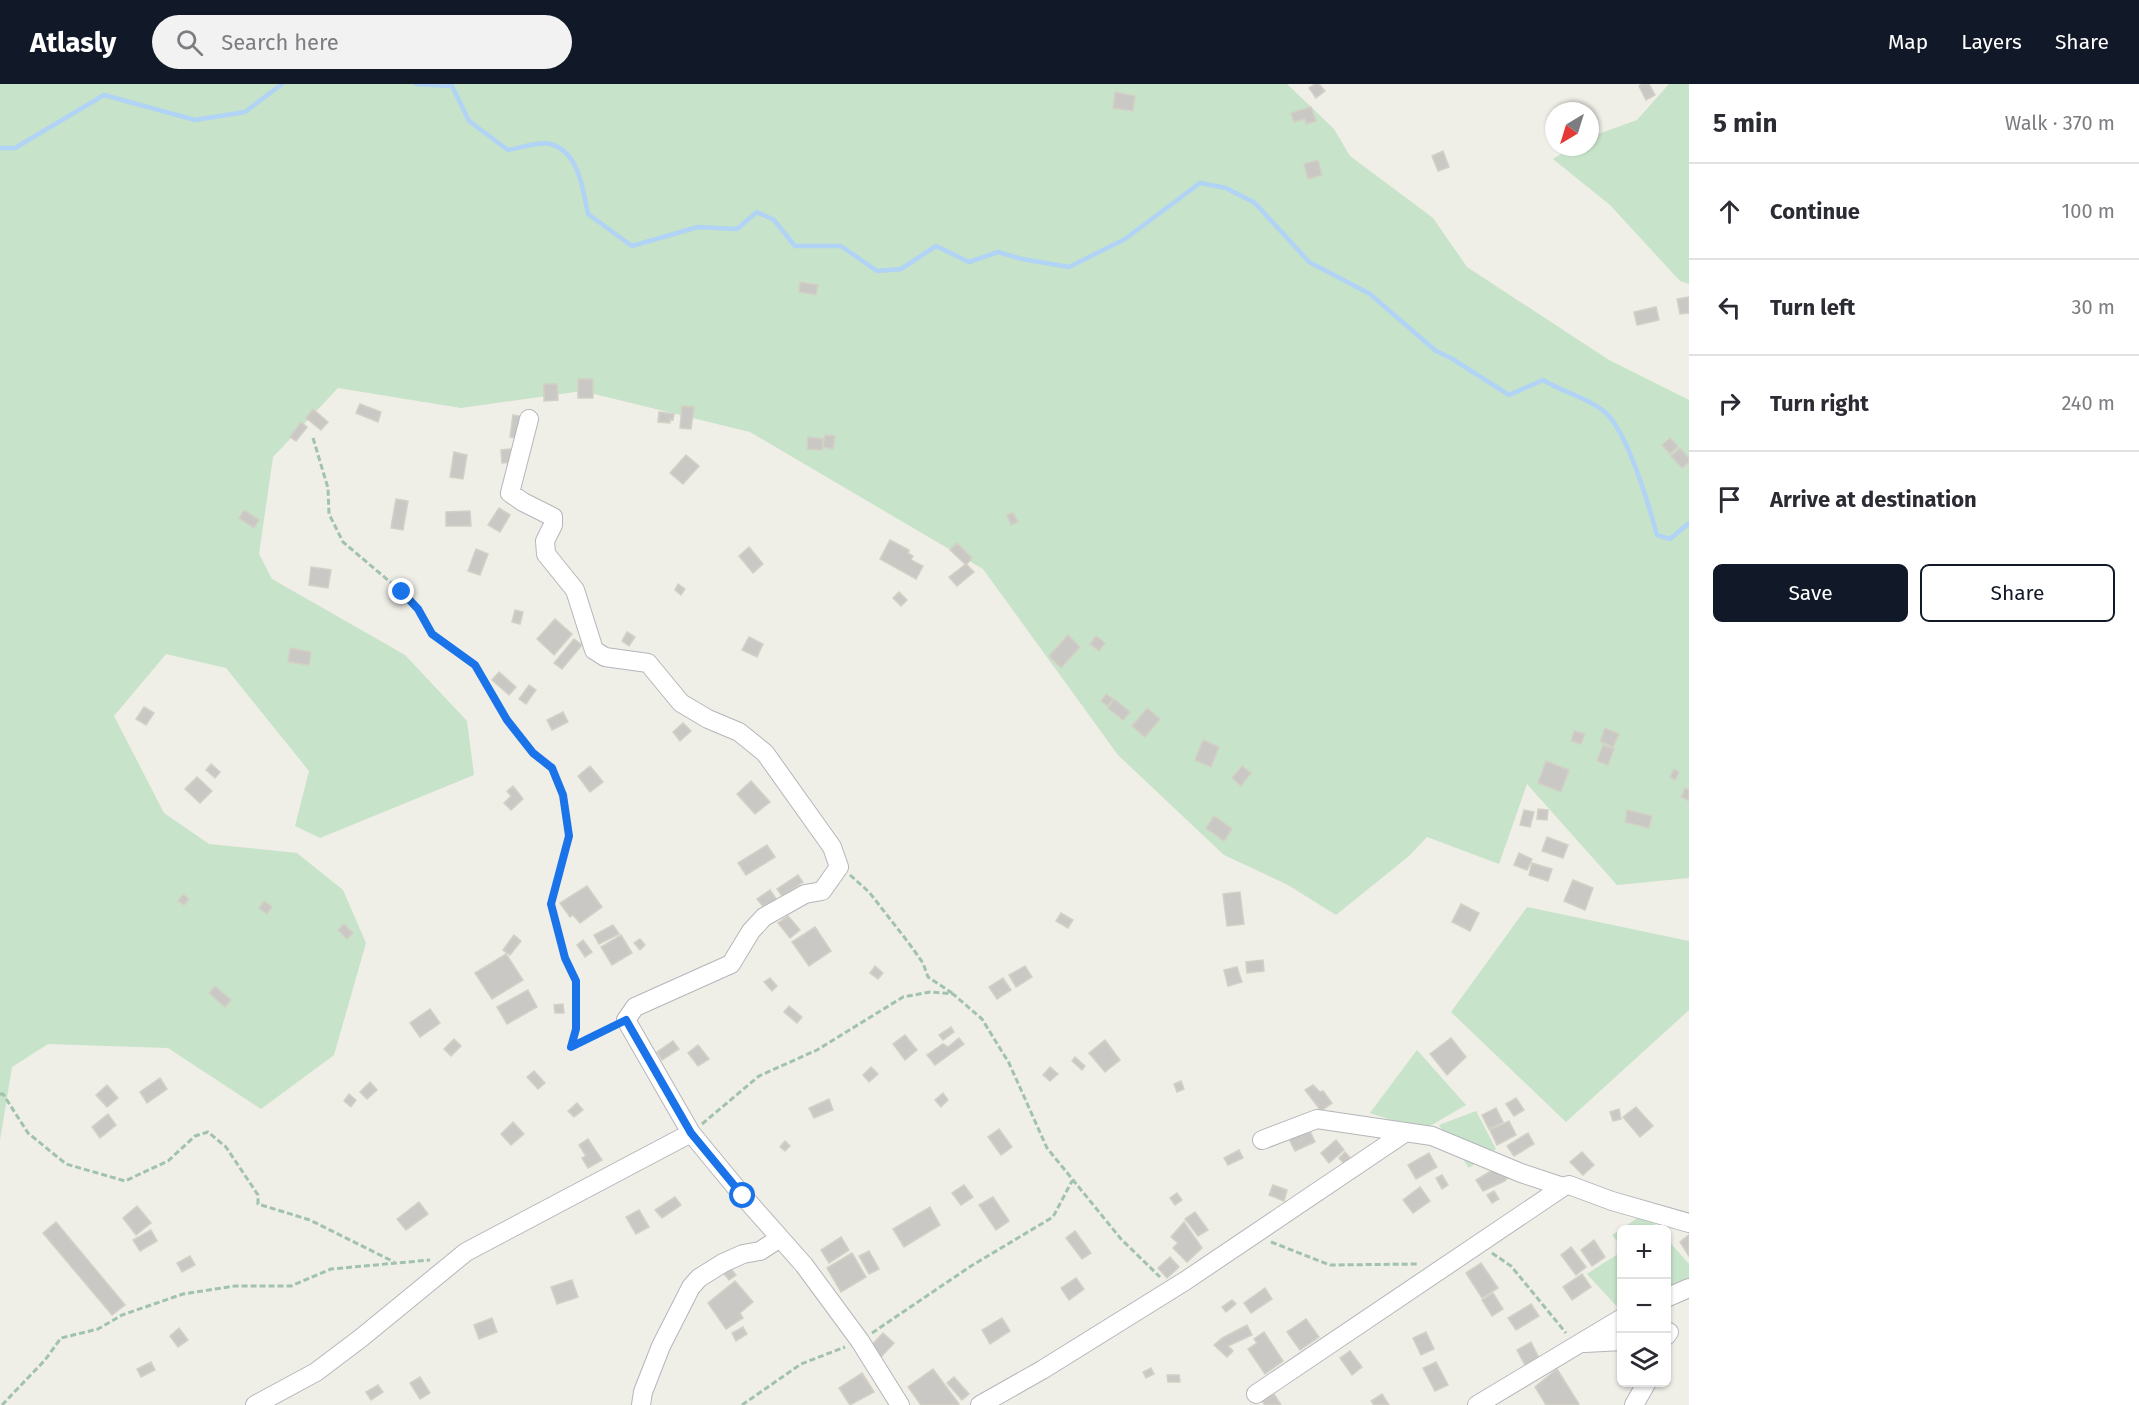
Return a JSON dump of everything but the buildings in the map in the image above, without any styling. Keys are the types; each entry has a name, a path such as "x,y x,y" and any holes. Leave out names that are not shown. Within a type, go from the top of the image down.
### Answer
{"street":[{"path":"529,419 510,493 553,517 553,525 544,542 546,554 575,590 594,650 605,657 648,663 681,703 739,732 759,748 780,772 832,847 839,867 822,891 805,894 764,917 751,931 731,964 635,1007 626,1020 691,1133 804,1265 860,1341 900,1405"},
{"path":"1262,1140 1317,1119 1432,1136 1563,1187"},
{"path":"980,1405 1004,1389 1042,1370 1171,1290 1406,1132"},
{"path":"255,1405 316,1372 334,1359 466,1252 691,1133"},
{"path":"1256,1394 1563,1187 1569,1185 1612,1201 1689,1223"},
{"path":"641,1405 661,1346 691,1287 699,1278 723,1263 742,1254 760,1251 780,1238"},
{"path":"1671,1296 1689,1288"},
{"path":"1477,1405 1617,1321"},
{"path":"1577,1345 1617,1341"},
{"path":"1634,1405 1645,1387"}],"path":[{"path":"313,438 328,488 329,514 343,542 402,592 418,609 432,634 475,665 507,720 533,753 552,768 556,777 563,795 569,836 551,904 565,958 576,981 576,1029 571,1047 626,1020"},
{"path":"839,867 869,892 918,956 928,977 953,994 982,1019 1009,1063 1047,1148 1120,1239 1171,1290"},
{"path":"691,1133 759,1077 817,1050 903,998 930,992 953,994"},
{"path":"0,1094 3,1094 9,1101 28,1133 66,1164 125,1182 168,1161 195,1136 208,1132 226,1147 258,1195 258,1204 310,1220 396,1263"},
{"path":"742,1405 801,1364 860,1341 962,1272 1053,1217 1072,1181"},
{"path":"2,1405 45,1360 62,1338 98,1329 122,1315 183,1294 235,1286 291,1286 331,1269 431,1260"}],"green space":[{"path":"0,84 1287,84 1334,129 1350,156 1433,218 1467,267 1609,360 1689,400 1689,878 1617,885 1527,784 1499,864 1427,837 1409,856 1336,915 1288,885 1224,855 1118,755 983,569 750,432 582,391 461,408 338,388 273,457 259,554 272,579 405,655 467,721 474,775 320,838 295,826 309,771 226,668 166,654 114,716 164,813 209,844 297,853 343,890 366,943 334,1055 261,1109 168,1048 48,1044 12,1067 0,1140"},
{"path":"1669,84 1689,84 1689,284 1680,281 1610,205 1553,159 1558,156 1599,156 1599,134 1637,120"},
{"path":"1527,907 1689,941 1689,1010 1566,1122 1451,1012"},
{"path":"1417,1050 1466,1105 1423,1130 1370,1113"},
{"path":"1476,1111 1496,1149 1469,1168 1439,1125"},
{"path":"1645,1213 1656,1225 1627,1225"},
{"path":"1617,1232 1617,1241 1612,1235"},
{"path":"1671,1244 1689,1264 1689,1284 1671,1292"},
{"path":"1617,1255 1617,1307 1587,1274"}],"waterway":[{"path":"0,148 15,148 104,95 195,120 245,112 282,84"},
{"path":"416,84 452,86 469,121 508,150 540,143 560,148 578,173 588,214 632,246 698,227 737,229 757,212 774,220 795,246 841,246 877,271 901,269 936,246 969,262 998,252 1022,259 1069,267 1125,239 1200,183 1226,188 1255,203 1309,262 1370,294 1436,351 1509,395 1543,380 1601,409 1610,418 1628,448 1657,535 1670,539 1689,523"}],"route":[{"path":"402,592 418,609 432,634 475,665 507,720 533,753 552,768 563,795 569,836 551,904 565,958 576,981 576,1029 571,1047 601,1030 626,1020 631,1033 691,1133 743,1196"}]}
